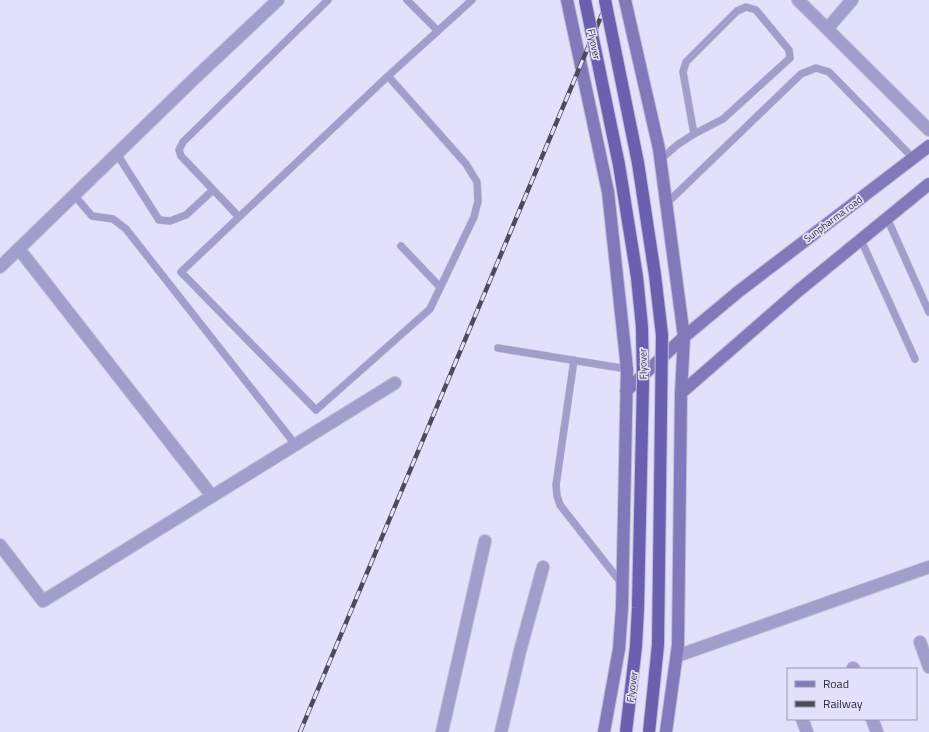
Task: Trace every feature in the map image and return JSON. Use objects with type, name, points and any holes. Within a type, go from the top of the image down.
[{"type":"main road","name":"Flyover","points":[[585,0],[619,165],[637,277],[642,327],[643,381],[638,608],[636,646],[626,732]]},
{"type":"main road","name":"Flyover","points":[[605,0],[638,163],[655,275],[662,335],[658,645],[649,732]]},
{"type":"street","points":[[0,267],[278,0]]},
{"type":"street","points":[[567,0],[608,192],[627,369],[619,649],[604,732]]},
{"type":"street","points":[[625,0],[660,160],[684,337],[681,393],[678,645],[666,732]]},
{"type":"street","points":[[798,0],[929,130]]},
{"type":"street","points":[[827,29],[852,0]]},
{"type":"street","name":"Sunpharma road","points":[[626,390],[684,337],[738,292],[929,146]]},
{"type":"street","points":[[681,393],[798,291],[929,184]]},
{"type":"street","points":[[19,249],[212,496]]},
{"type":"street","points":[[0,545],[43,601],[394,383]]},
{"type":"street","points":[[442,732],[486,541]]},
{"type":"street","points":[[677,656],[929,567]]},
{"type":"street","points":[[501,732],[520,651],[543,568]]},
{"type":"street","points":[[920,642],[929,667]]},
{"type":"street","points":[[802,720],[807,732]]},
{"type":"street","points":[[872,720],[877,732]]},
{"type":"lane","points":[[238,217],[181,156],[179,150],[183,142],[328,0]]},
{"type":"lane","points":[[407,0],[438,31]]},
{"type":"lane","points":[[388,76],[466,164],[477,182],[478,201],[474,217],[430,309],[316,410],[181,272],[388,76],[472,0]]},
{"type":"lane","points":[[660,160],[677,145],[694,134],[723,119],[790,58],[789,50],[756,10],[746,7],[737,11],[686,62],[683,72],[694,134]]},
{"type":"lane","points":[[666,204],[801,74],[816,68],[829,72],[913,158]]},
{"type":"lane","points":[[117,154],[159,220],[170,221],[186,215],[213,190]]},
{"type":"lane","points":[[74,195],[92,216],[113,219],[126,229],[295,444]]},
{"type":"lane","points":[[887,218],[929,312]]},
{"type":"lane","points":[[861,240],[915,359]]},
{"type":"lane","points":[[401,246],[440,287]]},
{"type":"lane","points":[[498,348],[627,369]]},
{"type":"lane","points":[[574,360],[556,485],[557,496],[560,505],[622,584]]},
{"type":"railway","points":[[300,732],[608,0]]}]
